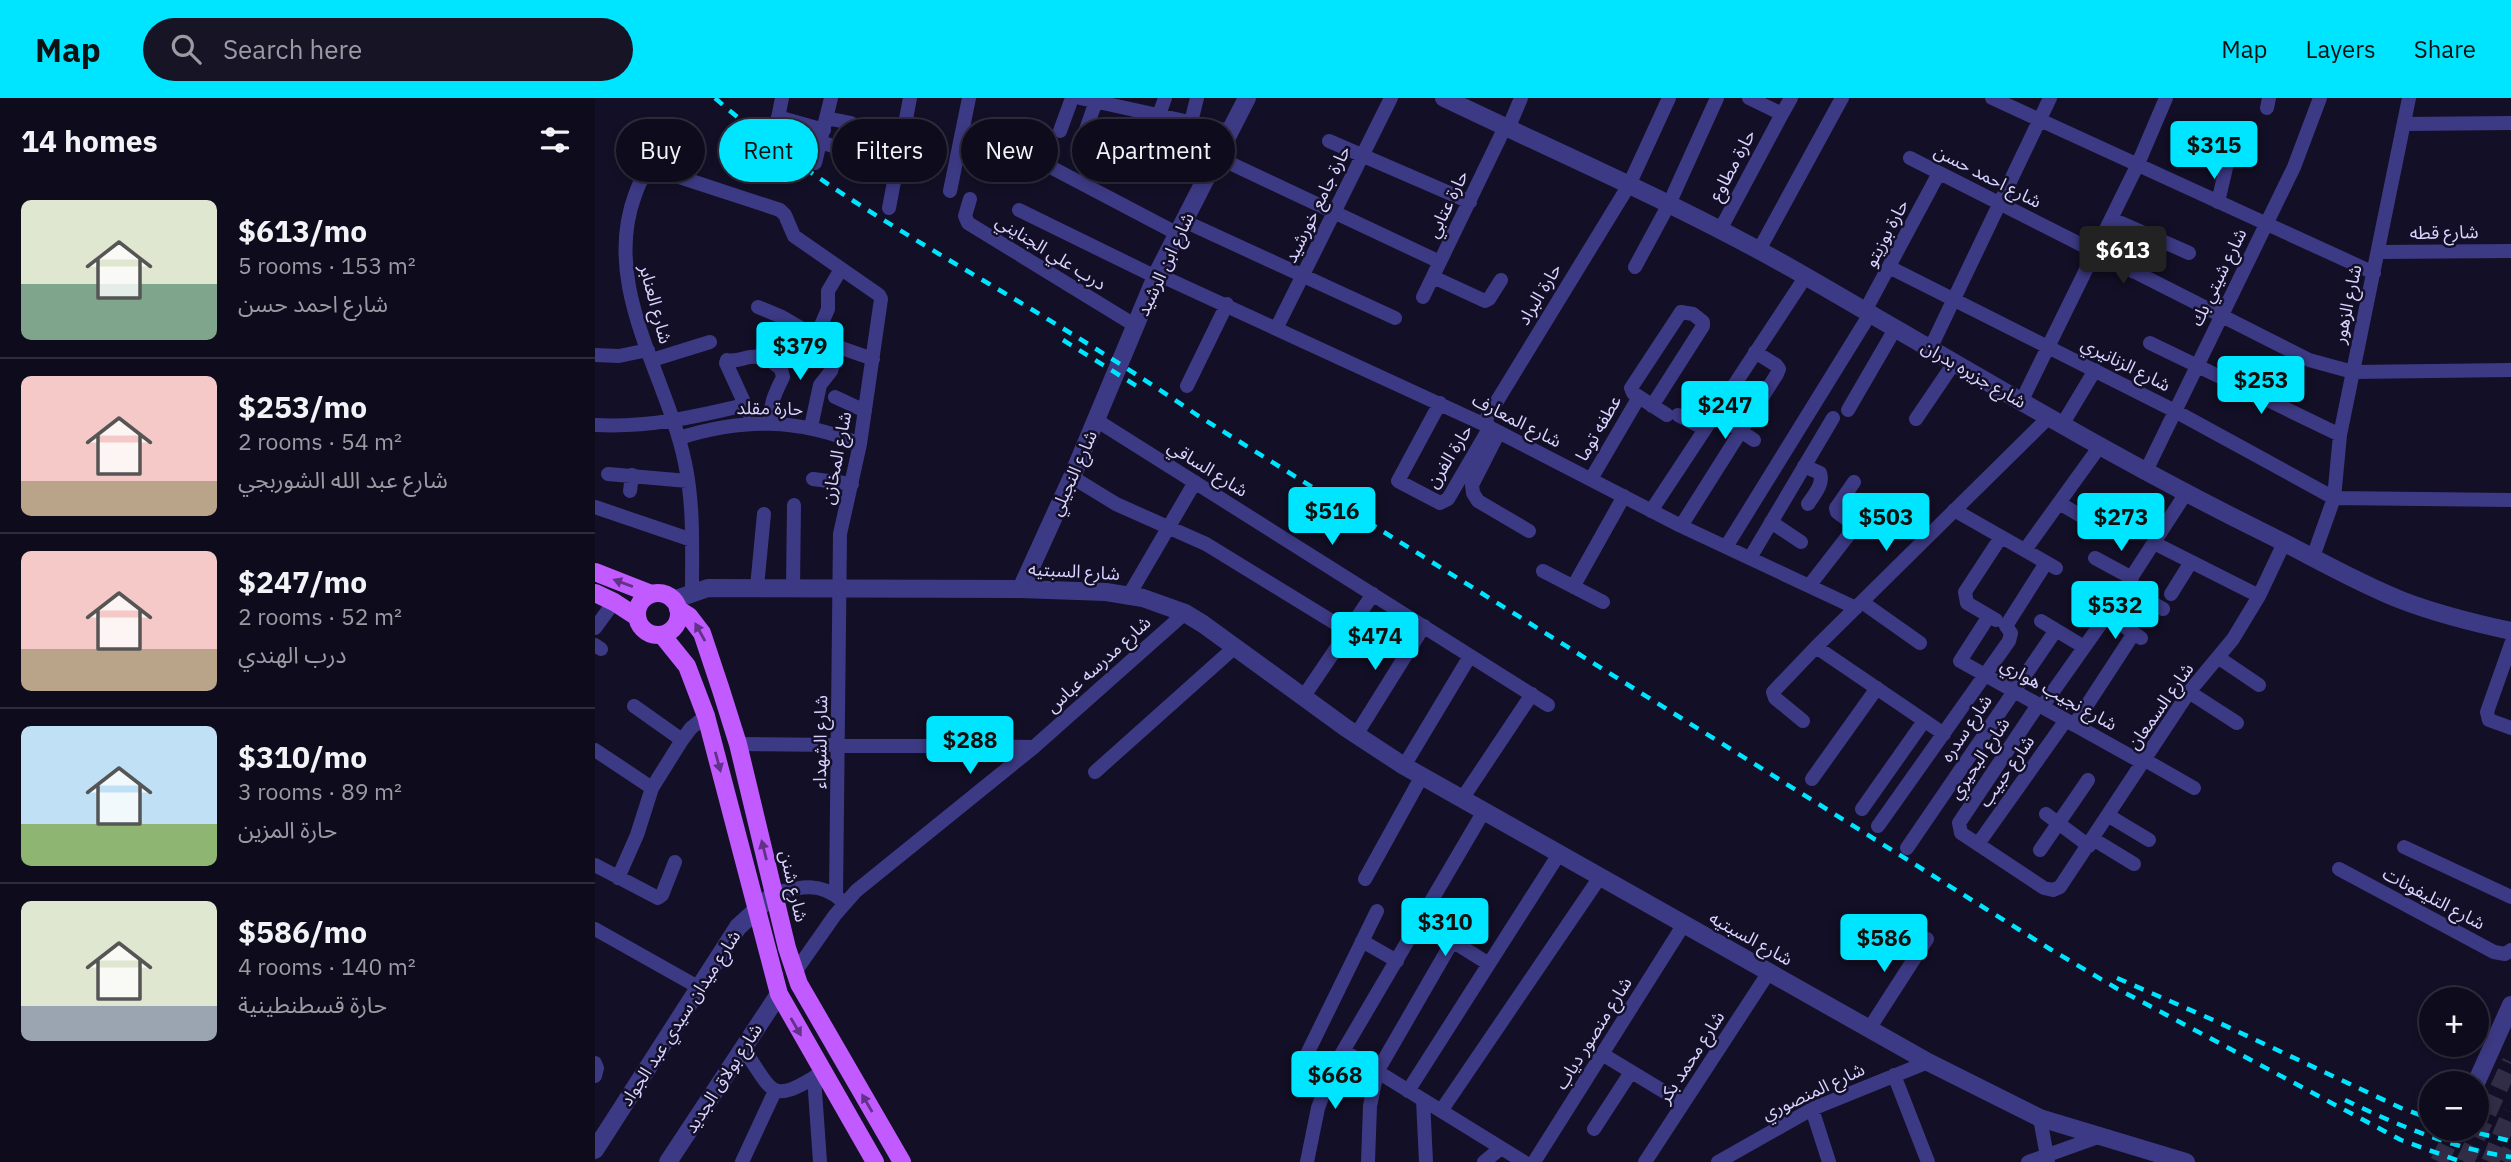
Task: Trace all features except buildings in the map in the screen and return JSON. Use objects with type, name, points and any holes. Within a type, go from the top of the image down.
[{"type":"main road","points":[[595,572],[652,594],[663,594],[676,604],[676,625],[663,635]]},
{"type":"main road","points":[[595,593],[637,617],[646,631],[663,635],[687,666],[706,716],[779,994],[819,1074],[873,1158],[890,1142]]},
{"type":"main road","points":[[637,617],[639,606],[652,594]]},
{"type":"main road","name":"شارع شنن","points":[[676,604],[702,632],[738,744],[795,972],[810,1006],[902,1162]]},
{"type":"street","points":[[782,98],[778,120],[823,130],[832,128]]},
{"type":"street","points":[[818,151],[831,98]]},
{"type":"street","points":[[906,119],[910,98]]},
{"type":"street","points":[[950,191],[969,98]]},
{"type":"street","points":[[1060,131],[1072,98]]},
{"type":"street","points":[[1080,98],[1178,119]]},
{"type":"street","points":[[1160,115],[1165,98]]},
{"type":"street","points":[[1192,119],[1197,98]]},
{"type":"street","name":"شارع ابن الرشيد","points":[[1235,121],[1247,98]]},
{"type":"street","name":"حارة جامع خورشيد","points":[[1277,327],[1391,98]]},
{"type":"street","name":"شارع جزيره بدران","points":[[1444,98],[1669,204],[1759,250],[2055,422],[2367,586],[2472,623],[2511,631]]},
{"type":"street","name":"حارة عتابي","points":[[1423,297],[1521,98]]},
{"type":"street","name":"حارة البراد","points":[[1491,428],[1629,185],[1668,98]]},
{"type":"street","points":[[1635,267],[1669,204],[1717,98]]},
{"type":"street","points":[[1749,98],[1782,114]]},
{"type":"street","name":"حارة مطاوع","points":[[1720,230],[1791,98]]},
{"type":"street","points":[[1759,250],[1842,98]]},
{"type":"street","points":[[1992,98],[2374,273]]},
{"type":"street","points":[[1930,349],[2050,98]]},
{"type":"street","points":[[2021,402],[2137,166],[2166,98]]},
{"type":"street","name":"شارع شيتي بك","points":[[2146,471],[2294,167],[2320,98]]},
{"type":"street","name":"شارع الزهور","points":[[2313,557],[2334,498],[2340,435],[2409,98]]},
{"type":"street","points":[[1091,119],[1098,100]]},
{"type":"street","points":[[2404,124],[2511,123]]},
{"type":"street","points":[[823,130],[832,138]]},
{"type":"street","points":[[2218,202],[2233,138]]},
{"type":"street","points":[[1329,141],[1470,202]]},
{"type":"street","name":"شارع احمد حسن","points":[[1910,158],[2309,360],[2353,372],[2511,370]]},
{"type":"street","points":[[1235,165],[1440,262]]},
{"type":"street","points":[[1058,168],[1181,227],[1303,275],[1395,318]]},
{"type":"street","name":"شارع العنابر","points":[[692,592],[688,481],[679,438],[626,275],[626,229],[631,206],[644,175],[653,170],[664,172],[780,210],[794,236],[879,295]]},
{"type":"street","name":"حارة بوزيتو","points":[[1726,547],[1868,312],[1939,173]]},
{"type":"street","points":[[889,208],[894,182]]},
{"type":"street","name":"شارع ابن الرشيد","points":[[1123,356],[1157,275],[1204,182]]},
{"type":"street","name":"درب علي الجنايني","points":[[970,199],[965,216],[968,223],[1136,326]]},
{"type":"street","name":"شارع المعارف","points":[[1019,210],[1440,403],[1681,526],[1809,586],[1859,605],[1920,643]]},
{"type":"street","points":[[2122,223],[2189,253]]},
{"type":"street","points":[[2134,272],[2151,236]]},
{"type":"street","name":"شارع قطه","points":[[2378,252],[2511,251]]},
{"type":"street","name":"شارع الزنانيري","points":[[1889,267],[2175,411],[2334,498],[2511,500]]},
{"type":"street","points":[[816,337],[828,309],[828,291],[841,269]]},
{"type":"street","points":[[1651,511],[1806,276]]},
{"type":"street","points":[[1433,277],[1485,301],[1501,280]]},
{"type":"street","name":"شارع المخازن","points":[[841,588],[840,534],[860,444],[882,305],[879,295]]},
{"type":"street","points":[[1187,386],[1227,304]]},
{"type":"street","points":[[758,307],[838,347],[873,359]]},
{"type":"street","points":[[1653,406],[1703,326],[1703,322],[1693,314],[1681,312],[1631,388],[1633,393],[1653,406],[1705,429]]},
{"type":"street","points":[[1848,410],[1895,328]]},
{"type":"street","points":[[595,355],[650,355],[710,342]]},
{"type":"street","points":[[2150,343],[2340,435]]},
{"type":"street","points":[[811,427],[820,385],[831,371],[838,347]]},
{"type":"street","points":[[754,424],[726,366],[727,360],[766,355],[781,361],[792,349]]},
{"type":"street","points":[[1681,526],[1779,369],[1755,352]]},
{"type":"street","points":[[766,355],[782,369],[783,377],[773,394],[771,424]]},
{"type":"street","name":"شارع النجيلي","points":[[1021,589],[1123,356]]},
{"type":"street","points":[[1916,419],[1954,363]]},
{"type":"street","points":[[1803,721],[1775,698],[1773,692],[1954,510],[2055,422],[2095,370]]},
{"type":"street","points":[[835,397],[865,411]]},
{"type":"street","name":"عطفه توما","points":[[1591,479],[1639,397]]},
{"type":"street","name":"حارة الفرن","points":[[1440,403],[1398,481],[1440,503],[1448,499],[1491,428]]},
{"type":"street","points":[[595,425],[625,426],[673,422],[745,405]]},
{"type":"street","points":[[1715,414],[1755,440]]},
{"type":"street","points":[[1750,558],[1833,418]]},
{"type":"street","name":"شارع الساقي","points":[[1096,420],[1548,705]]},
{"type":"street","name":"حارة مقلد","points":[[679,438],[716,428],[771,424],[811,427],[860,444]]},
{"type":"street","points":[[1491,428],[1472,485],[1472,493],[1478,501],[1529,531]]},
{"type":"street","points":[[2025,551],[2100,446]]},
{"type":"street","points":[[1804,466],[1820,473],[1822,478],[1808,504]]},
{"type":"street","points":[[608,474],[688,481]]},
{"type":"street","points":[[631,491],[632,475]]},
{"type":"street","points":[[1072,477],[1116,504],[1206,544],[1348,631]]},
{"type":"street","points":[[813,479],[852,484]]},
{"type":"street","points":[[1129,595],[1195,482]]},
{"type":"street","points":[[1854,482],[1836,508],[1837,512],[1856,526]]},
{"type":"street","name":"شارع البحيري","points":[[1978,844],[1961,833],[1959,823],[2107,615],[2186,493]]},
{"type":"street","points":[[1573,587],[1624,496]]},
{"type":"street","points":[[2059,503],[2100,527]]},
{"type":"street","points":[[793,587],[794,505]]},
{"type":"street","points":[[595,506],[692,540]]},
{"type":"street","points":[[1809,586],[1868,510]]},
{"type":"street","points":[[1954,510],[2051,566],[2006,626]]},
{"type":"street","points":[[757,587],[764,514]]},
{"type":"street","points":[[1771,522],[1801,542]]},
{"type":"street","points":[[1878,826],[2010,641],[2011,633],[2006,626],[1967,603],[1965,592],[2001,537]]},
{"type":"street","points":[[2154,543],[2259,596]]},
{"type":"street","name":"شارع السمعان","points":[[1978,844],[2044,888],[2053,890],[2060,887],[2189,692],[2219,658],[2259,596],[2284,543]]},
{"type":"street","points":[[2095,558],[2163,609]]},
{"type":"street","points":[[2171,594],[2190,562]]},
{"type":"street","points":[[1542,571],[1603,602]]},
{"type":"street","name":"شارع السبتيه","points":[[676,604],[692,592],[708,588],[757,587],[1021,589],[1129,595],[1161,603],[1185,613],[1404,766],[1929,1062],[2040,1118],[2186,1162]]},
{"type":"street","name":"شارع الشهداء","points":[[840,900],[841,588]]},
{"type":"street","points":[[1304,696],[1373,594]]},
{"type":"street","points":[[595,628],[614,602]]},
{"type":"street","name":"شارع مدرسه عباس","points":[[795,972],[840,900],[856,891],[1034,747],[1185,613]]},
{"type":"street","name":"شارع حبيب","points":[[1978,844],[2138,636],[2107,615]]},
{"type":"street","name":"شارع نجيب هواري","points":[[1989,616],[1961,661],[2070,723],[2194,788]]},
{"type":"street","points":[[2041,621],[2084,647]]},
{"type":"street","points":[[1356,735],[1424,626]]},
{"type":"street","name":"شارع سدره","points":[[1907,848],[2056,630]]},
{"type":"street","points":[[2511,644],[2487,712],[2489,720],[2511,727]]},
{"type":"street","points":[[1095,772],[1235,647]]},
{"type":"street","points":[[1816,647],[1944,734]]},
{"type":"street","points":[[1404,766],[1470,656]]},
{"type":"street","points":[[2219,658],[2259,685]]},
{"type":"street","points":[[1812,779],[1877,688]]},
{"type":"street","points":[[2189,692],[2237,723]]},
{"type":"street","points":[[1462,799],[1532,694]]},
{"type":"street","points":[[634,706],[682,740]]},
{"type":"street","points":[[618,877],[637,835],[652,788],[691,728],[706,716]]},
{"type":"street","points":[[1862,809],[1924,720]]},
{"type":"street","points":[[738,744],[1034,747]]},
{"type":"street","points":[[596,754],[652,788]]},
{"type":"street","points":[[1364,879],[1422,776]]},
{"type":"street","points":[[2040,850],[2088,780]]},
{"type":"street","points":[[1307,1162],[1318,1108],[1332,1070],[1485,811]]},
{"type":"street","points":[[2046,814],[2091,842],[2134,864]]},
{"type":"street","points":[[2109,816],[2149,840]]},
{"type":"street","points":[[2404,847],[2511,897]]},
{"type":"street","points":[[1408,1091],[1559,854]]},
{"type":"street","points":[[595,866],[658,898],[662,895],[675,862]]},
{"type":"street","name":"شارع التليفونات","points":[[2339,869],[2494,953],[2505,954],[2511,950]]},
{"type":"street","points":[[1441,1111],[1600,877]]},
{"type":"street","points":[[775,893],[799,886],[812,886],[840,900]]},
{"type":"street","name":"شارع ميدان سيدي عبد الجواد","points":[[595,1150],[739,926],[775,893]]},
{"type":"street","points":[[1332,1070],[1312,1061],[1307,1054],[1377,911]]},
{"type":"street","points":[[1420,921],[1489,964]]},
{"type":"street","name":"شارع منصور دياب","points":[[1534,1162],[1684,924]]},
{"type":"street","points":[[595,929],[698,987]]},
{"type":"street","points":[[1869,1029],[1927,939]]},
{"type":"street","points":[[1362,941],[1397,961]]},
{"type":"street","points":[[1368,1162],[1370,1106],[1377,1072],[1453,942]]},
{"type":"street","name":"شارع محمد بكر","points":[[1645,1162],[1769,972]]},
{"type":"street","name":"شارع بولاق الجديد","points":[[668,1162],[779,994]]},
{"type":"street","points":[[2481,1071],[2511,1005]]},
{"type":"street","points":[[743,1048],[775,1091],[793,1091],[819,1074]]},
{"type":"street","points":[[1344,1051],[1524,1162]]},
{"type":"street","points":[[1602,1054],[1683,1103]]},
{"type":"street","name":"شارع المنصوري","points":[[1717,1162],[1812,1109],[1929,1062]]},
{"type":"street","points":[[595,1063],[595,1076]]},
{"type":"street","points":[[1594,1129],[1631,1072]]},
{"type":"street","points":[[819,1074],[820,1162]]},
{"type":"street","points":[[1895,1075],[1928,1162]]},
{"type":"street","points":[[747,1161],[775,1091]]},
{"type":"street","points":[[1423,1100],[1426,1162]]},
{"type":"street","points":[[1812,1109],[1829,1162]]},
{"type":"street","points":[[2040,1118],[2047,1158]]},
{"type":"street","points":[[2028,1162],[2047,1158],[2101,1136]]},
{"type":"street","points":[[1484,1162],[1501,1148]]},
{"type":"tunnel","points":[[2465,1162],[2511,1062]]},
{"type":"tunnel","points":[[2490,1162],[2511,1112]]},
{"type":"tunnel","points":[[2439,1162],[2449,1141]]},
{"type":"tunnel","points":[[2505,1162],[2511,1150]]},
{"type":"railway","points":[[715,98],[773,145],[864,208],[1080,339],[2050,949],[2116,988],[2401,1140],[2462,1162]]},
{"type":"railway","points":[[1063,340],[1143,390]]},
{"type":"railway","points":[[2117,978],[2419,1115]]},
{"type":"railway","points":[[2345,1100],[2426,1135],[2511,1157]]},
{"type":"railway","points":[[2489,1136],[2511,1141]]}]
